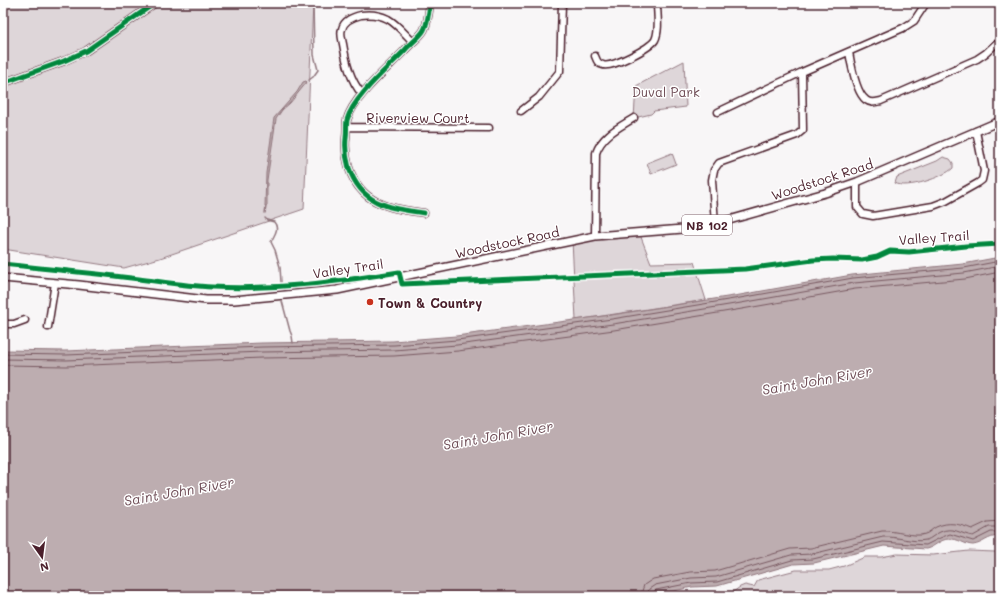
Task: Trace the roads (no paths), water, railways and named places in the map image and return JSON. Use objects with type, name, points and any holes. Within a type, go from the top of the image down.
[{"type":"main road","name":"Woodstock Road","points":[[3,278],[206,300],[234,300],[336,290],[595,236],[683,229],[715,224],[825,193],[857,182],[1000,121]]},
{"type":"street","points":[[3,83],[64,61],[86,51],[156,3]]},
{"type":"street","points":[[424,213],[393,208],[377,203],[365,194],[354,180],[348,164],[346,153],[347,120],[352,108],[362,94],[424,29],[429,14],[430,3]]},
{"type":"street","points":[[521,111],[539,97],[560,71],[562,3]]},
{"type":"street","points":[[595,56],[598,63],[602,65],[611,65],[653,43],[657,32],[657,3]]},
{"type":"street","points":[[718,112],[802,72],[903,28],[914,21],[926,3]]},
{"type":"street","points":[[362,94],[357,88],[349,71],[341,34],[344,24],[352,18],[366,14],[380,16],[392,22],[413,42]]},
{"type":"street","points":[[848,52],[860,94],[866,100],[873,103],[881,101],[978,59],[1000,40]]},
{"type":"street","points":[[715,224],[712,180],[714,170],[719,164],[797,135],[803,130],[802,72]]},
{"type":"street","points":[[595,236],[596,153],[601,141],[634,118]]},
{"type":"street","name":"Riverview Court","points":[[347,127],[488,128]]},
{"type":"street","points":[[857,182],[857,207],[867,216],[940,204],[982,180],[984,171],[976,131]]},
{"type":"street","points":[[48,327],[55,283]]},
{"type":"street","points":[[3,324],[14,324],[25,320]]},
{"type":"water","points":[[303,82],[307,82],[276,119],[267,180],[267,206],[265,206],[266,173],[274,118],[297,92]]},
{"type":"water","name":"Saint John River","points":[[1000,257],[1000,536],[992,537],[973,545],[946,539],[926,549],[884,546],[814,563],[793,564],[717,586],[692,587],[645,596],[3,596],[3,350],[65,351],[262,343],[393,341],[456,336],[611,315],[740,295],[852,275],[963,264]]},
{"type":"waterway","points":[[309,80],[318,70],[314,55],[313,3]]},
{"type":"waterway","points":[[265,213],[266,206]]},
{"type":"waterway","points":[[265,218],[274,222],[276,225],[276,232],[271,242],[280,267],[281,282]]},
{"type":"waterway","points":[[282,301],[293,343]]},
{"type":"place","name":"Town & Country","points":[[370,302]]},
{"type":"park label","name":"Duval Park","points":[[666,91]]}]
